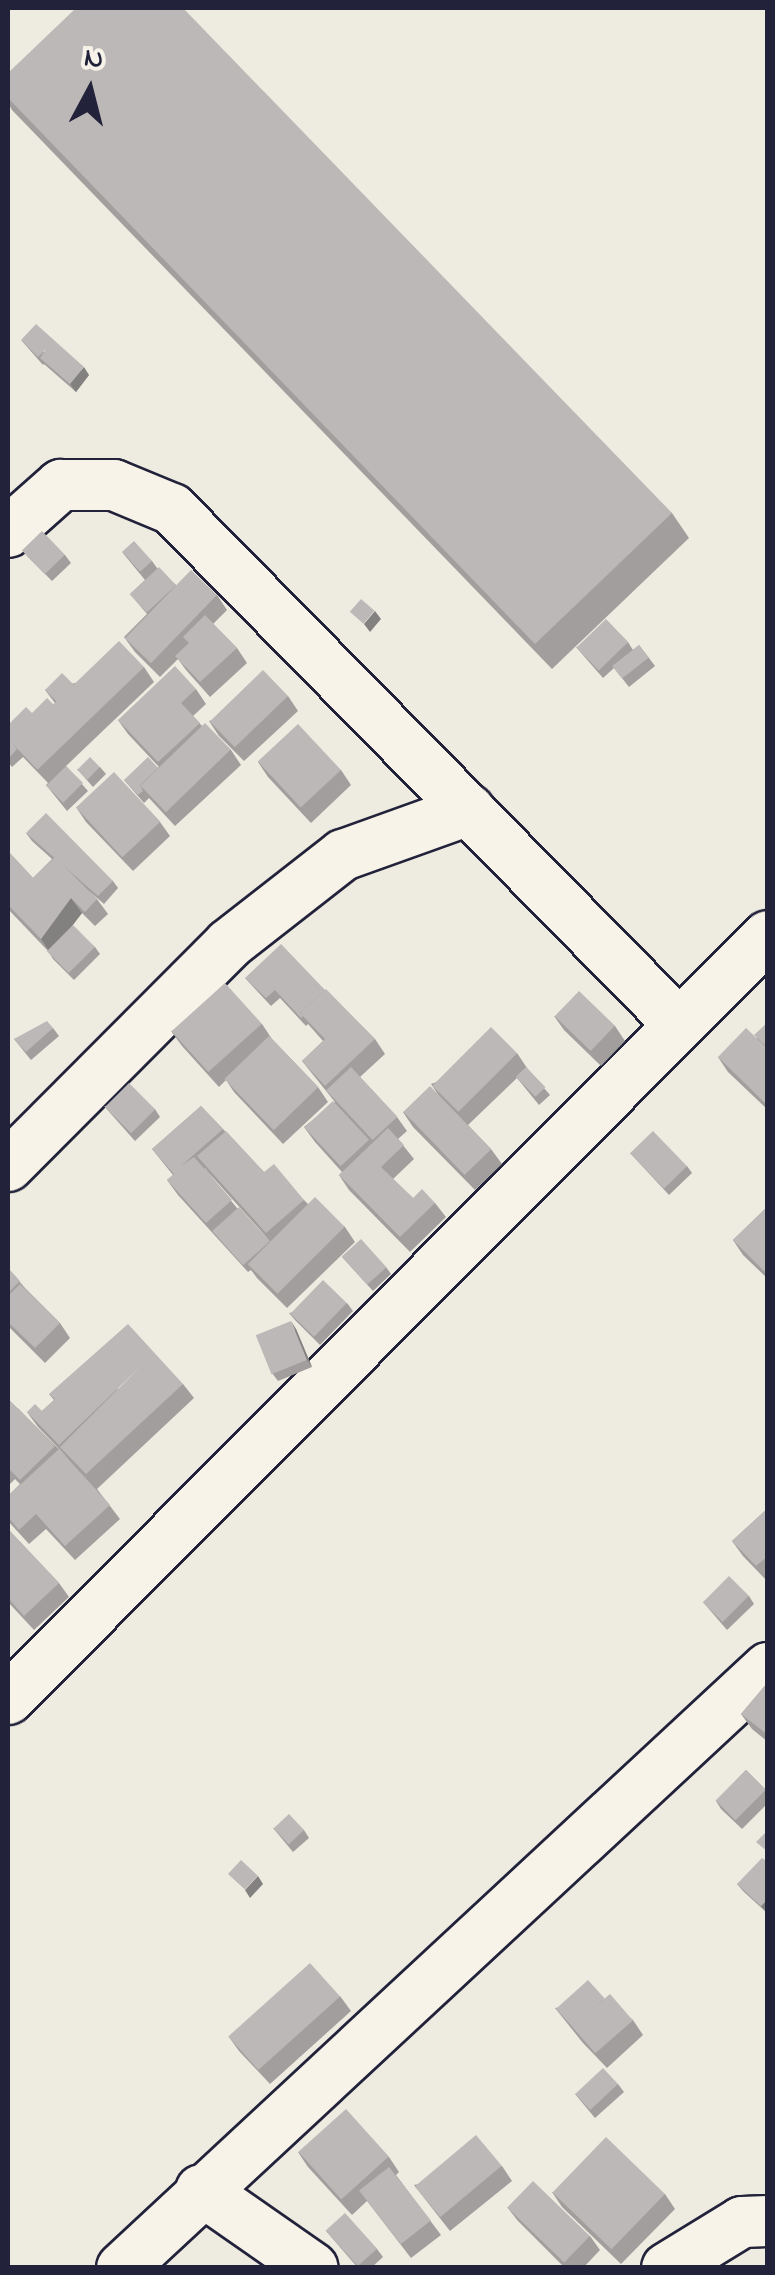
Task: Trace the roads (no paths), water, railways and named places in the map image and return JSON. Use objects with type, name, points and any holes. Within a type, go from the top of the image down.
[{"type":"street","points":[[8,532],[61,486],[114,485],[172,509],[679,1024]]},
{"type":"street","points":[[8,1166],[230,944],[344,855],[469,810]]},
{"type":"street","points":[[8,1699],[768,936]]},
{"type":"street","points":[[122,2268],[201,2190],[768,1668]]},
{"type":"street","points":[[201,2190],[313,2268]]},
{"type":"street","points":[[667,2268],[742,2222],[768,2221]]}]
